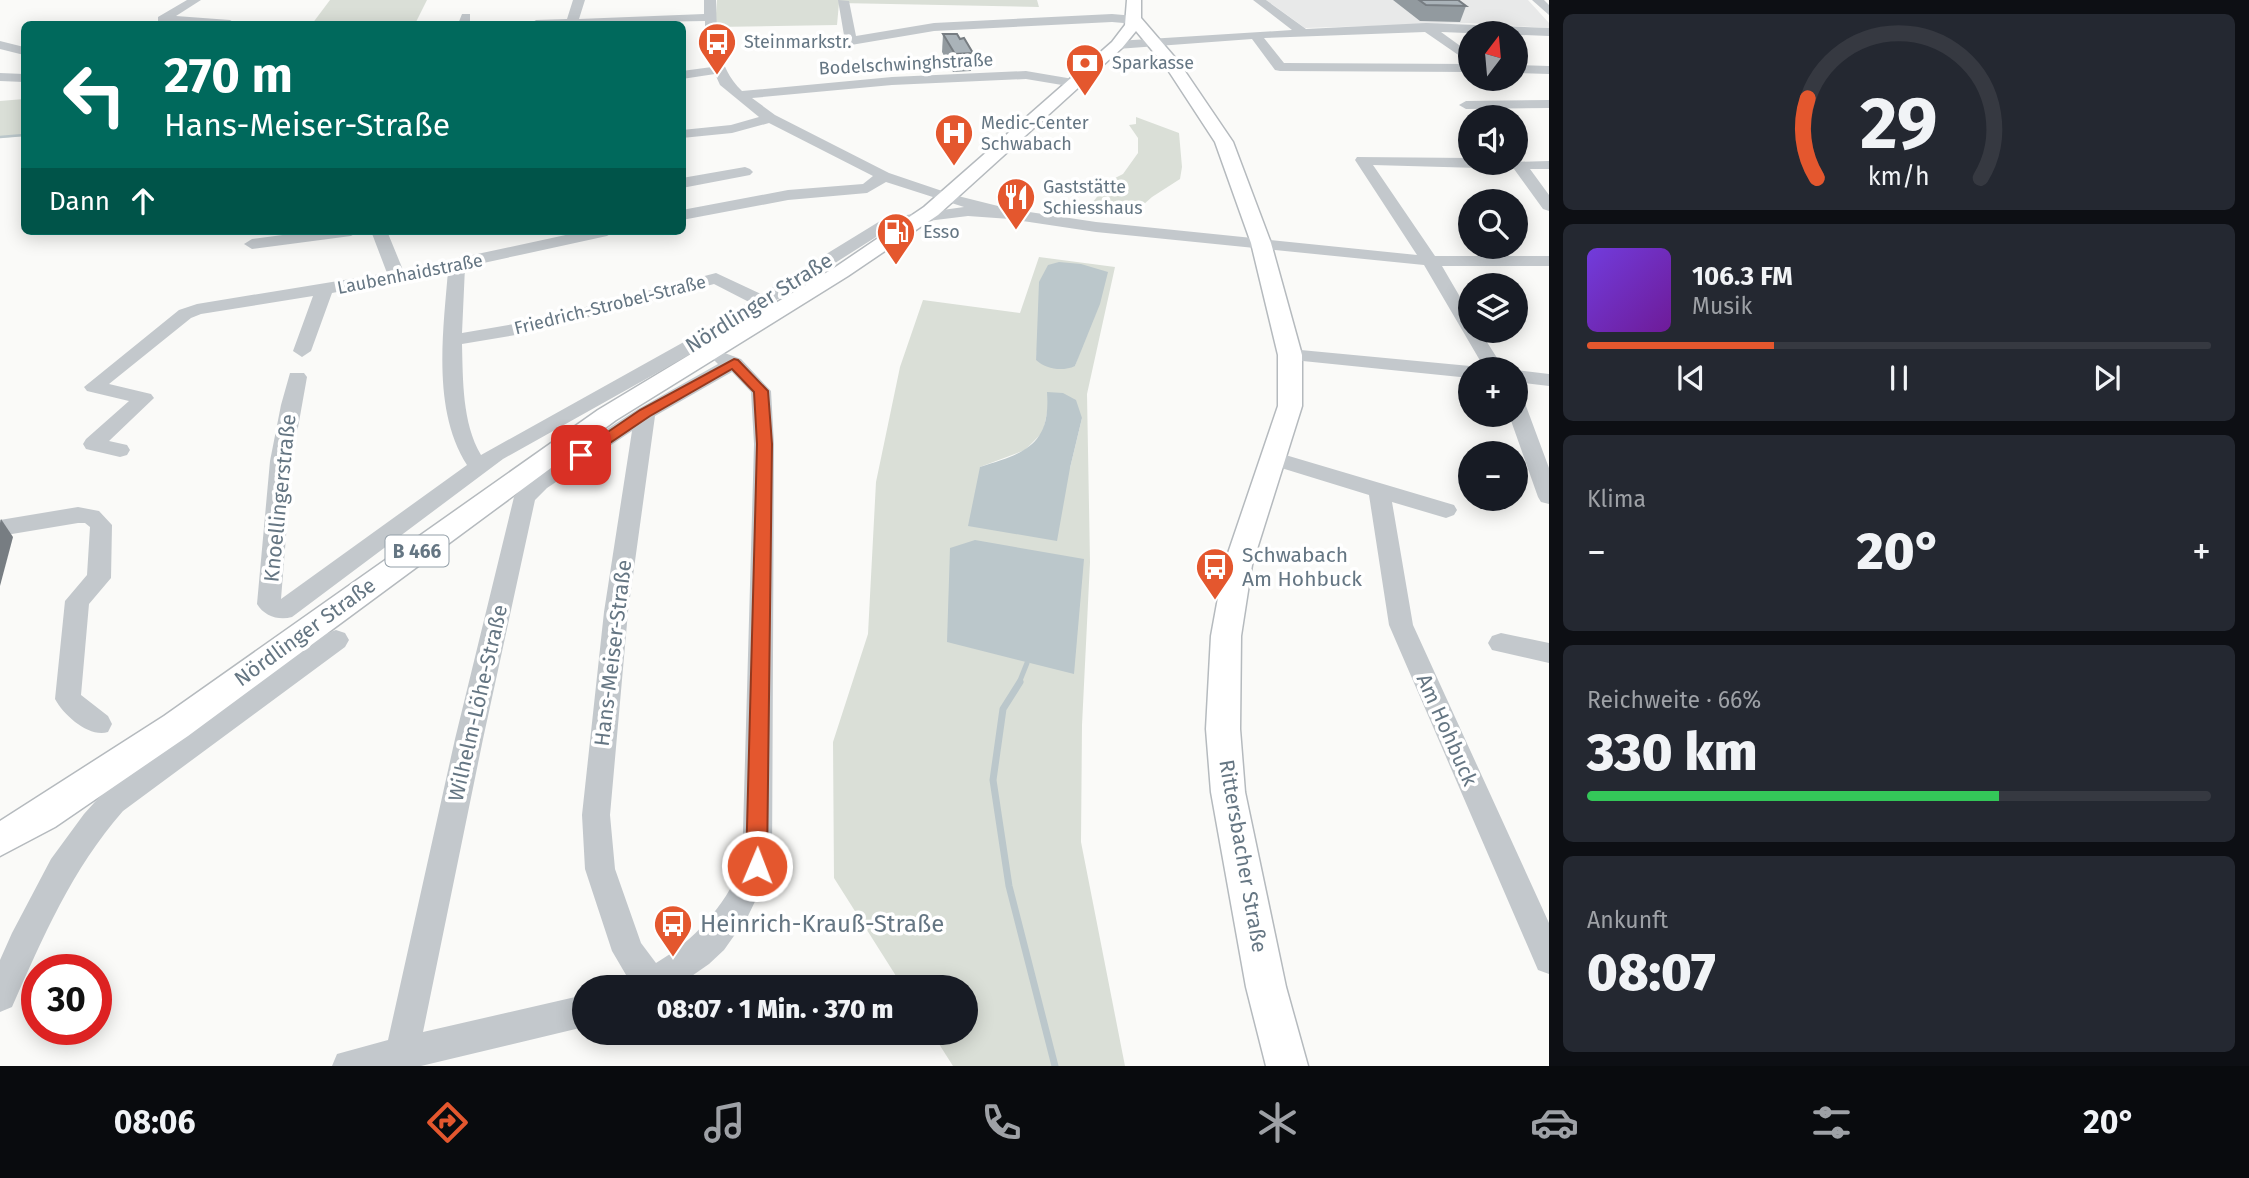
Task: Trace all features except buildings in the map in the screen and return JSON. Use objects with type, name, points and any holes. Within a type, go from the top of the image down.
[{"type":"main road","points":[[1134,0],[1135,20]]},
{"type":"main road","name":"Rittersbacher Straße","points":[[1135,20],[1172,64],[1224,142],[1261,243],[1290,355],[1290,407],[1238,565],[1226,636],[1223,729],[1228,792],[1266,987],[1287,1066]]},
{"type":"main road","name":"Nördlinger Straße","points":[[0,840],[42,816],[176,726],[506,485],[607,415],[722,358],[841,272],[926,215],[1117,45],[1132,28],[1135,20]]},
{"type":"street","points":[[159,21],[195,0]]},
{"type":"street","points":[[573,21],[579,0]]},
{"type":"street","points":[[710,0],[711,48],[718,70],[725,82],[739,95],[770,118],[884,176],[1045,219]]},
{"type":"street","points":[[1259,0],[1302,32]]},
{"type":"street","points":[[1538,0],[1549,12]]},
{"type":"street","points":[[843,1],[851,41],[934,27],[1098,19],[1135,20]]},
{"type":"street","points":[[618,21],[709,17]]},
{"type":"street","points":[[164,19],[190,21]]},
{"type":"street","points":[[1426,27],[1458,50]]},
{"type":"street","points":[[1117,45],[1302,32],[1426,27],[1549,32]]},
{"type":"street","points":[[1255,35],[1280,67],[1458,68]]},
{"type":"street","points":[[0,45],[21,50]]},
{"type":"street","points":[[1528,69],[1549,70]]},
{"type":"street","points":[[686,74],[718,70]]},
{"type":"street","points":[[3,78],[21,73]]},
{"type":"street","name":"Bodelschwinghstraße","points":[[739,95],[892,81],[1026,75],[1074,83]]},
{"type":"street","points":[[3,78],[21,78]]},
{"type":"street","points":[[1465,105],[1549,104]]},
{"type":"street","points":[[686,134],[732,129],[770,118]]},
{"type":"street","points":[[1362,160],[1458,163]]},
{"type":"street","points":[[1362,160],[1430,261],[1458,309]]},
{"type":"street","points":[[1528,165],[1549,165]]},
{"type":"street","points":[[863,166],[1010,214]]},
{"type":"street","points":[[686,182],[745,172]]},
{"type":"street","points":[[1526,175],[1549,205]]},
{"type":"street","points":[[686,214],[788,195],[867,188],[884,176]]},
{"type":"street","points":[[926,215],[968,211],[1010,214],[1096,227],[1430,261],[1549,261]]},
{"type":"street","name":"Nördlinger Straße","points":[[283,611],[496,454],[689,347],[891,221],[926,215]]},
{"type":"street","points":[[252,244],[321,235]]},
{"type":"street","points":[[381,235],[397,277]]},
{"type":"street","name":"Laubenhaidstraße","points":[[120,450],[93,444],[144,398],[94,387],[173,321],[197,309],[457,266],[588,235]]},
{"type":"street","points":[[457,266],[452,340],[458,411],[470,457],[479,468]]},
{"type":"street","name":"Friedrich-Strobel-Straße","points":[[452,340],[534,326],[716,278],[764,302]]},
{"type":"street","points":[[302,351],[324,290]]},
{"type":"street","points":[[1290,355],[1458,371]]},
{"type":"street","points":[[645,413],[722,358],[761,391],[764,444],[757,866],[745,897],[694,959],[664,975]]},
{"type":"street","name":"Knoellingerstraße","points":[[283,611],[270,604],[274,531],[287,415],[297,377]]},
{"type":"street","points":[[1528,377],[1549,380]]},
{"type":"street","name":"Hans-Meiser-Straße","points":[[641,975],[628,951],[600,869],[596,815],[616,612],[645,413]]},
{"type":"street","name":"Wilhelm-Löhe-Straße","points":[[402,1052],[469,739],[525,497],[539,483],[645,413]]},
{"type":"street","points":[[1524,427],[1549,497]]},
{"type":"street","points":[[1272,458],[1446,510]]},
{"type":"street","name":"Am Hohbuck","points":[[1379,491],[1401,625],[1549,959]]},
{"type":"street","points":[[0,528],[78,515],[91,516],[101,525],[99,578],[77,601],[68,699],[99,724]]},
{"type":"street","points":[[0,996],[52,887],[71,851],[88,828],[113,802],[336,640]]},
{"type":"street","points":[[1501,643],[1549,653]]},
{"type":"street","points":[[349,1066],[572,1015]]},
{"type":"shaded area","points":[[330,0],[427,0],[416,21],[314,21]]},
{"type":"shaded area","points":[[717,0],[1037,0],[1039,7],[839,3],[837,25],[715,27]]},
{"type":"shaded area","points":[[1266,0],[1528,0],[1549,23],[1549,28],[1528,27],[1528,21],[1458,21],[1458,23],[1305,28]]},
{"type":"shaded area","points":[[21,99],[21,136],[0,138],[0,101]]},
{"type":"shaded area","points":[[1136,117],[1179,133],[1182,167],[1180,179],[1135,212],[1121,214],[1087,210],[1109,181],[1123,174],[1138,153],[1138,138],[1129,125],[1136,124]]},
{"type":"shaded area","points":[[1039,257],[1115,267],[1087,394],[1090,562],[1082,725],[1081,842],[1125,1066],[953,1066],[940,1045],[978,1045],[978,975],[895,975],[834,878],[833,742],[868,634],[876,482],[900,367],[923,300],[1020,313]],"holes":[[[1086,334],[1075,366],[1036,360],[1038,339]],[[1048,408],[1082,418],[1070,468],[980,467],[1025,450],[1043,432]]]},
{"type":"shaded area","points":[[1059,262],[1081,264],[1108,272],[1100,304],[1075,366],[1054,369],[1036,360],[1039,282],[1048,265]]},
{"type":"shaded area","points":[[1047,392],[1063,393],[1076,400],[1082,418],[1057,541],[968,526],[980,467],[1010,457],[1032,444],[1044,425]]},
{"type":"shaded area","points":[[975,540],[1084,559],[1074,674],[947,642],[950,548]]},
{"type":"waterway","points":[[0,137],[21,135]]},
{"type":"waterway","points":[[1019,683],[1027,663]]},
{"type":"waterway","points":[[1020,682],[1003,709],[993,780],[1009,886],[1055,1066]]},
{"type":"place","name":"Steinmarkstr.","points":[[717,76]]},
{"type":"place","name":"Sparkasse","points":[[1085,97]]},
{"type":"place","name":"Medic-Center Schwabach","points":[[954,167]]},
{"type":"place","name":"Gaststätte Schiesshaus","points":[[1016,231]]},
{"type":"place","name":"Esso","points":[[896,266]]},
{"type":"place","name":"Schwabach Am Hohbuck","points":[[1215,601]]},
{"type":"place","name":"Heinrich-Krauß-Straße","points":[[673,958]]},
{"type":"route","points":[[581,455],[645,413],[734,363],[761,391],[764,444],[757,866]]}]
